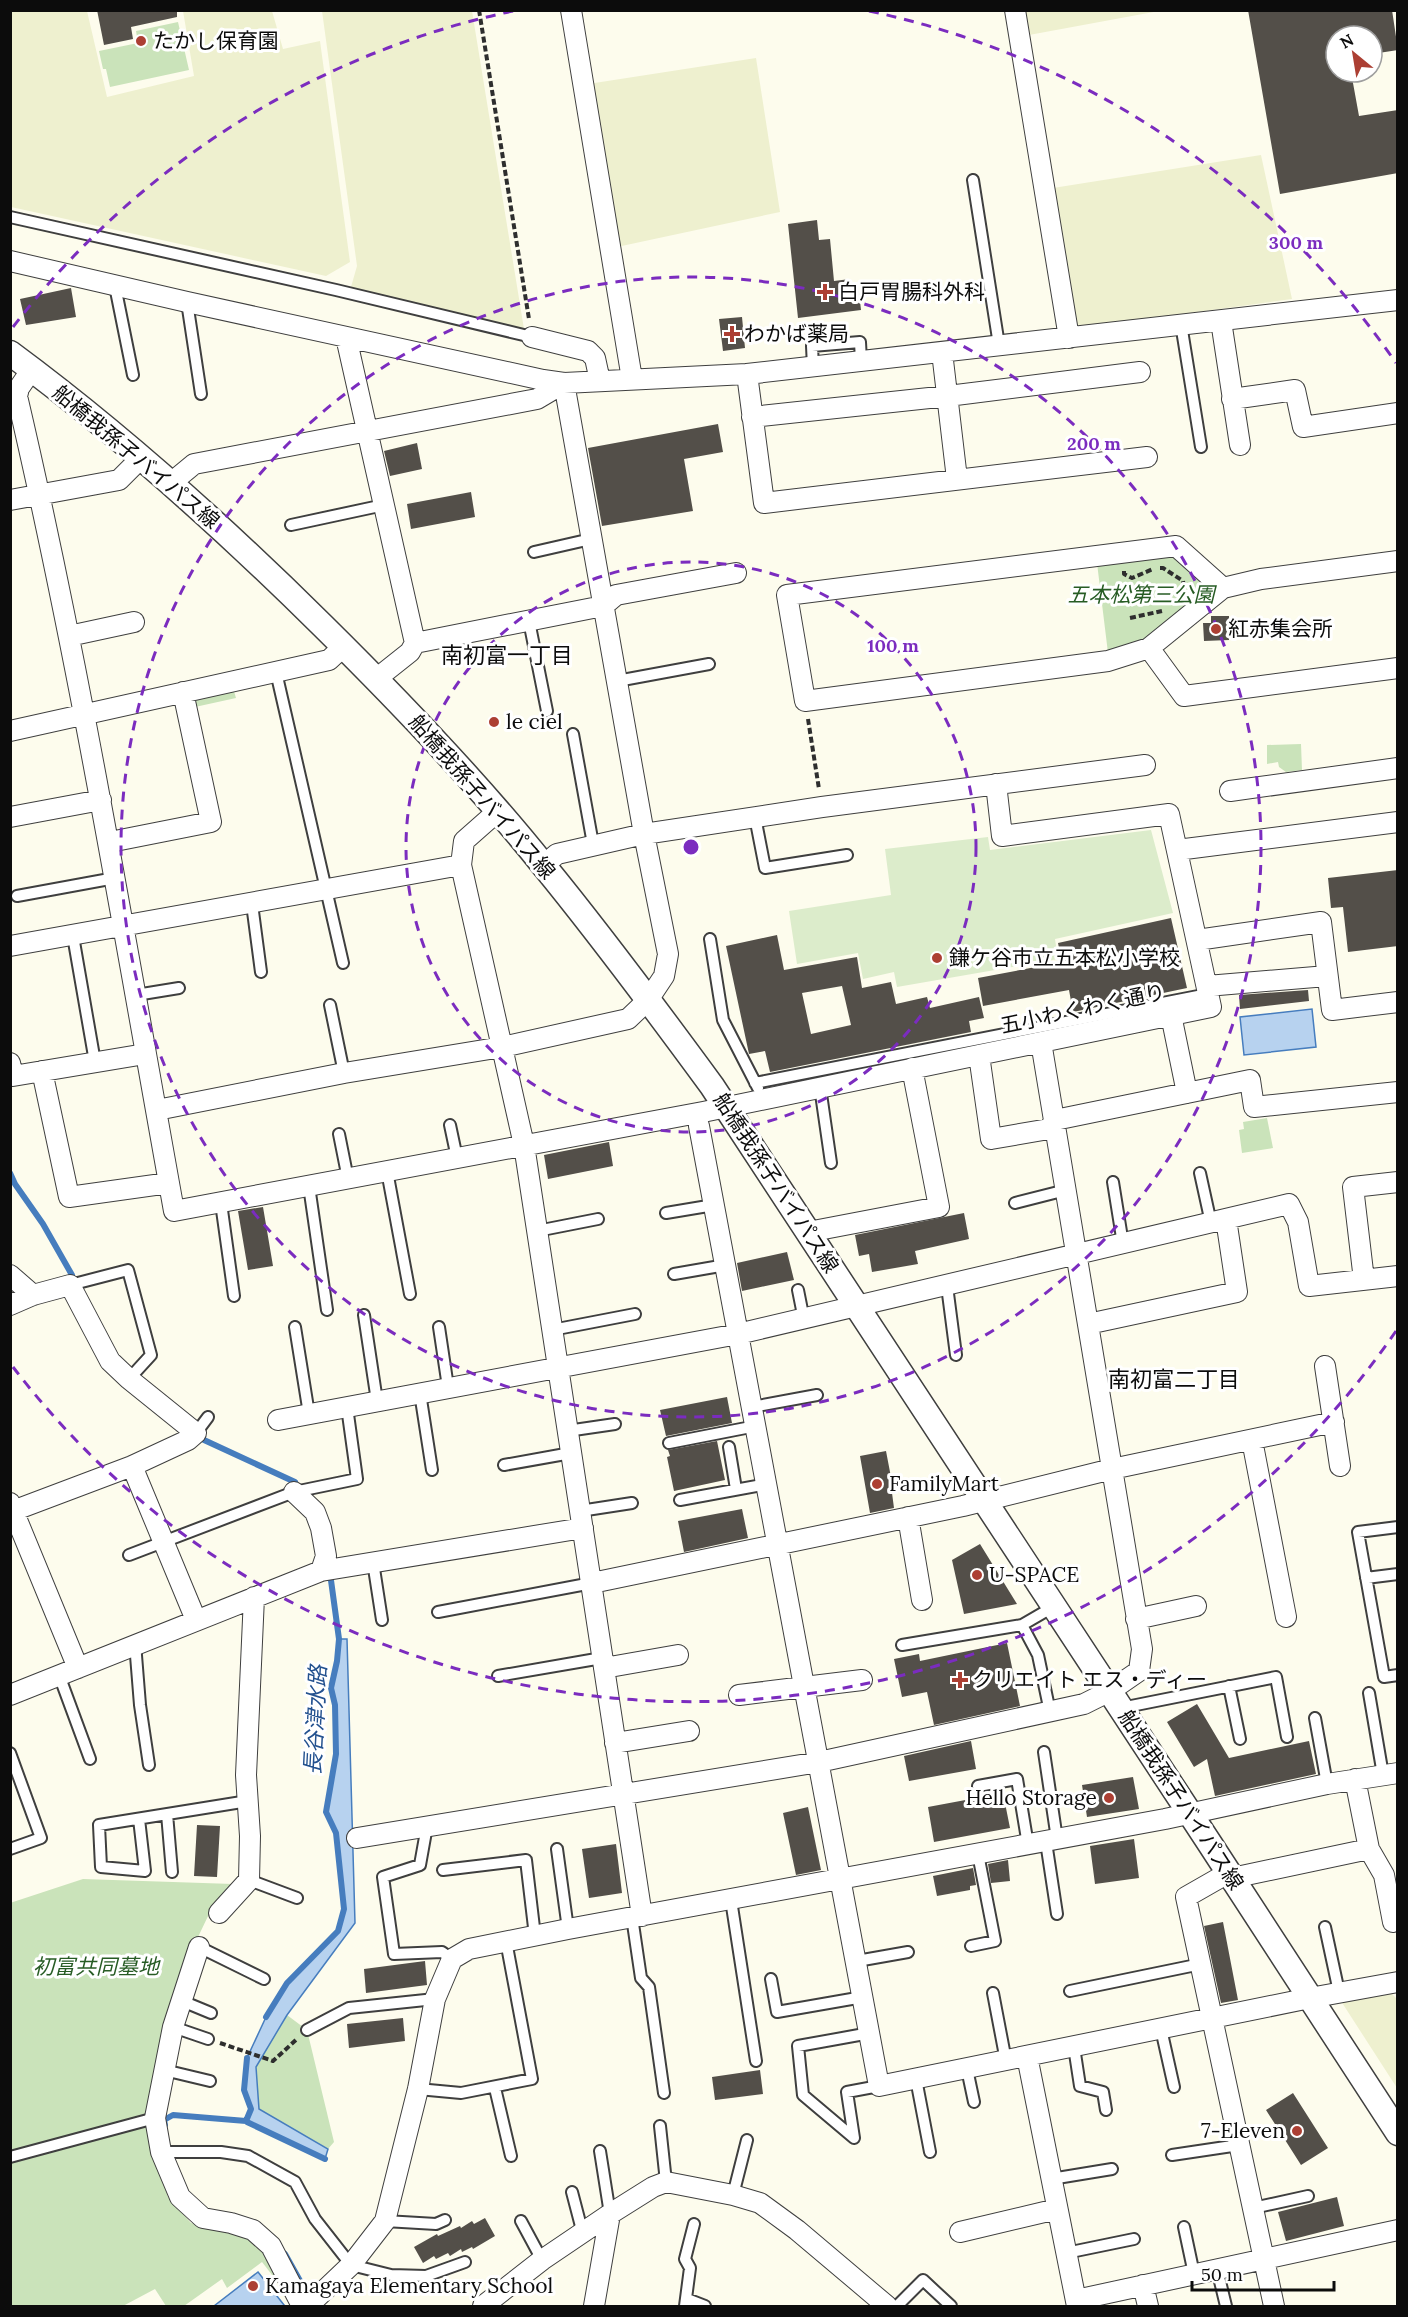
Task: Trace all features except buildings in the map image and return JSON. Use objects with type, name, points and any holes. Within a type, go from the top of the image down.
[{"type":"street","points":[[571,10],[632,379]]},
{"type":"street","points":[[1015,10],[1070,338]]},
{"type":"street","points":[[10,261],[187,302],[564,383],[747,375],[1181,324],[1397,305]]},
{"type":"street","points":[[1221,321],[1240,445]]},
{"type":"street","points":[[346,337],[415,643],[410,652],[376,679]]},
{"type":"street","points":[[532,337],[588,351],[595,358],[600,381]]},
{"type":"street","points":[[942,352],[957,480]]},
{"type":"street","name":"船橋我孫子バイパス線","points":[[10,353],[124,442],[260,564],[376,679],[498,811],[544,865],[648,1000],[725,1107],[1191,1814],[1398,2133]]},
{"type":"street","points":[[32,369],[19,388],[17,396],[40,495],[110,842],[169,1183],[69,1197],[42,1071]]},
{"type":"street","points":[[752,417],[1140,372]]},
{"type":"street","points":[[747,375],[764,503],[1147,457]]},
{"type":"street","points":[[171,483],[194,464],[537,399],[564,383]]},
{"type":"street","points":[[157,1110],[344,1073],[502,1047],[628,1019],[648,1000],[664,976],[668,954],[644,834],[564,383]]},
{"type":"street","points":[[1232,399],[1295,390],[1303,427],[1398,413]]},
{"type":"street","points":[[10,500],[119,480],[141,458]]},
{"type":"street","points":[[1223,588],[1176,546],[787,595],[805,701],[1108,661],[1149,648],[1223,588],[1261,579],[1398,561]]},
{"type":"street","points":[[415,643],[603,606],[616,595],[736,573]]},
{"type":"street","points":[[69,636],[134,622]]},
{"type":"street","points":[[10,731],[330,660],[344,646]]},
{"type":"street","points":[[1149,648],[1184,696],[1398,668]]},
{"type":"street","points":[[110,842],[211,822],[183,692]]},
{"type":"street","points":[[544,865],[557,854],[644,834],[822,807],[1145,765]]},
{"type":"street","points":[[1230,791],[1398,768]]},
{"type":"street","points":[[996,784],[1002,836],[1169,814],[1207,990],[1327,976]]},
{"type":"street","points":[[10,817],[101,800]]},
{"type":"street","points":[[498,811],[464,841],[461,865],[524,1145],[592,1583],[637,1917]]},
{"type":"street","points":[[1177,850],[1398,822]]},
{"type":"street","points":[[10,946],[461,865]]},
{"type":"street","points":[[1197,940],[1321,922],[1332,1010],[1398,1002]]},
{"type":"street","name":"五小わくわく通り","points":[[169,1183],[174,1211],[221,1203],[725,1107],[760,1091],[820,1088],[1171,1015],[1211,1006],[1207,990]]},
{"type":"street","points":[[1171,1015],[1187,1093]]},
{"type":"street","points":[[357,1838],[819,1762],[1115,1699],[1139,1671],[1142,1649],[1041,1042]]},
{"type":"street","points":[[10,1063],[13,1076],[145,1054]]},
{"type":"street","points":[[979,1055],[991,1139],[1049,1129],[1055,1120],[1250,1080],[1254,1107],[1398,1092]]},
{"type":"street","points":[[808,1232],[939,1207],[912,1068]]},
{"type":"street","points":[[699,1126],[879,2086],[1398,1982]]},
{"type":"street","points":[[1364,1280],[1353,1186],[1398,1182]]},
{"type":"street","points":[[278,1420],[804,1320],[1289,1204],[1298,1222],[1309,1286],[1398,1276]]},
{"type":"street","points":[[1088,1324],[1237,1292],[1218,1221]]},
{"type":"street","points":[[10,1275],[33,1295]]},
{"type":"street","points":[[10,1305],[33,1295],[70,1285],[110,1361],[196,1433],[188,1440],[132,1466],[12,1509],[78,1668]]},
{"type":"street","points":[[1326,1366],[1340,1466]]},
{"type":"street","points":[[592,1583],[908,1517],[1112,1469],[1334,1422]]},
{"type":"street","points":[[1252,1440],[1286,1617]]},
{"type":"street","points":[[132,1466],[196,1620]]},
{"type":"street","points":[[294,1492],[315,1512],[321,1528],[326,1556],[321,1570]]},
{"type":"street","points":[[908,1517],[922,1600]]},
{"type":"street","points":[[10,1695],[321,1570],[373,1562],[582,1520]]},
{"type":"street","points":[[219,1913],[249,1880],[246,1775],[254,1597]]},
{"type":"street","points":[[1137,1619],[1196,1606]]},
{"type":"street","points":[[603,1663],[678,1655]]},
{"type":"street","points":[[739,1695],[862,1680]]},
{"type":"street","points":[[615,1743],[689,1731]]},
{"type":"street","points":[[198,1947],[174,2027],[155,2118],[161,2152],[180,2197],[203,2218],[253,2230],[271,2246],[313,2305],[351,2265],[386,2221],[418,2089],[435,1999],[452,1959],[469,1949],[1044,1842],[1191,1814],[1327,1784],[1390,1774]]},
{"type":"street","points":[[1355,1779],[1370,1849],[1384,1875],[1393,1922]]},
{"type":"street","points":[[1274,2307],[1186,1897],[1230,1875],[1370,1849]]},
{"type":"street","points":[[1027,2056],[1076,2303],[1143,2285],[1398,2230]]},
{"type":"street","points":[[492,2303],[542,2260],[610,2214],[653,2187],[666,2182],[734,2195],[760,2203],[796,2230],[887,2307]]},
{"type":"street","points":[[960,2232],[1057,2209]]},
{"type":"street","points":[[594,2307],[610,2214]]},
{"type":"street","points":[[1143,2285],[1148,2307]]},
{"type":"lane","points":[[973,180],[999,345]]},
{"type":"lane","points":[[10,217],[336,290],[532,337]]},
{"type":"lane","points":[[116,286],[133,375]]},
{"type":"lane","points":[[187,302],[201,394]]},
{"type":"lane","points":[[1181,324],[1201,447]]},
{"type":"lane","points":[[291,525],[384,505]]},
{"type":"lane","points":[[534,552],[591,539]]},
{"type":"lane","points":[[529,621],[547,711]]},
{"type":"lane","points":[[617,681],[709,664]]},
{"type":"lane","points":[[276,672],[343,963]]},
{"type":"lane","points":[[573,734],[593,844]]},
{"type":"lane","points":[[755,817],[765,868],[847,855]]},
{"type":"lane","points":[[17,896],[115,878]]},
{"type":"lane","points":[[252,904],[261,972]]},
{"type":"lane","points":[[73,936],[95,1062]]},
{"type":"lane","points":[[710,939],[723,1020],[760,1091],[1207,990]]},
{"type":"lane","points":[[136,995],[179,988]]},
{"type":"lane","points":[[330,1005],[344,1073]]},
{"type":"lane","points":[[820,1088],[831,1163]]},
{"type":"lane","points":[[450,1125],[457,1158]]},
{"type":"lane","points":[[339,1134],[348,1179]]},
{"type":"lane","points":[[387,1171],[410,1294]]},
{"type":"lane","points":[[1200,1173],[1218,1221]]},
{"type":"lane","points":[[1113,1182],[1123,1244]]},
{"type":"lane","points":[[309,1186],[327,1310]]},
{"type":"lane","points":[[1015,1203],[1066,1190]]},
{"type":"lane","points":[[221,1203],[234,1296]]},
{"type":"lane","points":[[666,1212],[714,1205]]},
{"type":"lane","points":[[537,1231],[598,1218]]},
{"type":"lane","points":[[674,1274],[726,1265]]},
{"type":"lane","points":[[70,1285],[128,1270],[152,1355],[129,1379]]},
{"type":"lane","points":[[947,1286],[956,1355]]},
{"type":"lane","points":[[798,1290],[804,1320]]},
{"type":"lane","points":[[552,1330],[635,1314]]},
{"type":"lane","points":[[364,1315],[377,1401]]},
{"type":"lane","points":[[295,1327],[309,1414]]},
{"type":"lane","points":[[439,1327],[448,1388]]},
{"type":"lane","points":[[420,1393],[432,1470]]},
{"type":"lane","points":[[669,1443],[817,1395]]},
{"type":"lane","points":[[129,1556],[294,1492],[357,1479],[347,1407]]},
{"type":"lane","points":[[196,1433],[208,1417]]},
{"type":"lane","points":[[567,1431],[615,1424]]},
{"type":"lane","points":[[729,1447],[736,1490]]},
{"type":"lane","points":[[504,1465],[571,1453]]},
{"type":"lane","points":[[680,1500],[767,1484]]},
{"type":"lane","points":[[582,1520],[632,1503]]},
{"type":"lane","points":[[1398,1527],[1358,1532],[1384,1677],[1398,1675]]},
{"type":"lane","points":[[373,1562],[382,1620]]},
{"type":"lane","points":[[1366,1578],[1398,1574]]},
{"type":"lane","points":[[438,1612],[592,1583]]},
{"type":"lane","points":[[902,1645],[1022,1625],[1053,1607]]},
{"type":"lane","points":[[1022,1625],[1038,1655],[1050,1712]]},
{"type":"lane","points":[[135,1643],[140,1705],[149,1765]]},
{"type":"lane","points":[[498,1676],[603,1663]]},
{"type":"lane","points":[[59,1675],[90,1759]]},
{"type":"lane","points":[[1115,1699],[1229,1686],[1276,1677],[1287,1737]]},
{"type":"lane","points":[[1229,1686],[1240,1739]]},
{"type":"lane","points":[[1369,1693],[1390,1774]]},
{"type":"lane","points":[[1315,1718],[1327,1784]]},
{"type":"lane","points":[[1044,1752],[1044,1842],[1057,1914]]},
{"type":"lane","points":[[10,1754],[40,1838],[10,1849]]},
{"type":"lane","points":[[978,1786],[1017,1779],[1044,1842]]},
{"type":"lane","points":[[139,1819],[145,1871],[101,1868],[99,1826],[167,1814],[248,1801]]},
{"type":"lane","points":[[167,1814],[172,1872]]},
{"type":"lane","points":[[427,1826],[420,1865],[383,1877],[394,1954],[442,1952],[452,1959]]},
{"type":"lane","points":[[557,1850],[568,1929]]},
{"type":"lane","points":[[971,1946],[995,1941],[978,1854]]},
{"type":"lane","points":[[443,1870],[526,1860],[535,1936]]},
{"type":"lane","points":[[249,1880],[297,1898]]},
{"type":"lane","points":[[731,1900],[756,2061]]},
{"type":"lane","points":[[637,1917],[641,1978],[649,1987],[664,2093]]},
{"type":"lane","points":[[1325,1927],[1339,1992]]},
{"type":"lane","points":[[418,2089],[461,2093],[532,2079],[506,1941]]},
{"type":"lane","points":[[198,1947],[264,1979]]},
{"type":"lane","points":[[857,1961],[909,1952]]},
{"type":"lane","points":[[1070,1991],[1201,1964]]},
{"type":"lane","points":[[771,1978],[777,2012],[863,1997]]},
{"type":"lane","points":[[993,1993],[1006,2061]]},
{"type":"lane","points":[[308,2030],[349,2008],[435,1999]]},
{"type":"lane","points":[[182,2001],[211,2013]]},
{"type":"lane","points":[[174,2027],[208,2039]]},
{"type":"lane","points":[[1161,2029],[1174,2087]]},
{"type":"lane","points":[[870,2033],[798,2046],[803,2095],[854,2138],[847,2092],[879,2086]]},
{"type":"lane","points":[[1074,2047],[1080,2086],[1103,2092],[1106,2110]]},
{"type":"lane","points":[[967,2069],[974,2102]]},
{"type":"lane","points":[[164,2070],[210,2081]]},
{"type":"lane","points":[[916,2079],[930,2152]]},
{"type":"lane","points":[[495,2088],[511,2156]]},
{"type":"lane","points":[[10,2157],[155,2118]]},
{"type":"lane","points":[[660,2126],[666,2182]]},
{"type":"lane","points":[[734,2195],[747,2140]]},
{"type":"lane","points":[[1172,2155],[1239,2145]]},
{"type":"lane","points":[[600,2151],[610,2214]]},
{"type":"lane","points":[[161,2152],[221,2152],[248,2156],[295,2182],[315,2219],[351,2265],[391,2275],[426,2276],[465,2262]]},
{"type":"lane","points":[[1051,2179],[1112,2169]]},
{"type":"lane","points":[[572,2192],[583,2234]]},
{"type":"lane","points":[[1253,2208],[1308,2196]]},
{"type":"lane","points":[[386,2221],[436,2224],[445,2220]]},
{"type":"lane","points":[[521,2221],[542,2260]]},
{"type":"lane","points":[[694,2224],[685,2259],[690,2268],[686,2303],[705,2307]]},
{"type":"lane","points":[[1184,2227],[1194,2274]]},
{"type":"lane","points":[[1066,2253],[1134,2239]]},
{"type":"lane","points":[[1217,2269],[1226,2307]]},
{"type":"lane","points":[[897,2307],[923,2280],[951,2307]]},
{"type":"path","points":[[479,10],[532,337]]},
{"type":"path","points":[[1122,552],[1124,574],[1132,578],[1154,569],[1163,568],[1183,581],[1184,588],[1178,600],[1172,605]]},
{"type":"path","points":[[1130,618],[1166,609]]},
{"type":"path","points":[[805,701],[822,807]]},
{"type":"path","points":[[208,2039],[273,2061],[308,2030]]},
{"type":"green space","points":[[11,10],[87,11],[107,97],[194,76],[183,11],[272,11],[283,49],[320,41],[350,262],[326,276],[11,207]]},
{"type":"green space","points":[[1025,10],[1159,11],[1029,35]]},
{"type":"green space","points":[[322,11],[472,11],[524,329],[351,287],[357,266]]},
{"type":"green space","points":[[178,22],[189,70],[110,87],[99,51],[138,43],[136,31]]},
{"type":"green space","points":[[756,58],[780,212],[617,247],[588,84]]},
{"type":"green space","points":[[1261,155],[1292,299],[1075,329],[1053,188]]},
{"type":"green space","name":"五本松第三公園","points":[[1165,553],[1179,559],[1207,586],[1206,590],[1146,638],[1108,653],[1097,563]]},
{"type":"green space","points":[[233,688],[236,698],[195,707],[194,701],[198,695]]},
{"type":"green space","points":[[1301,744],[1302,770],[1286,772],[1279,767],[1278,762],[1267,764],[1267,745]]},
{"type":"green space","points":[[1151,830],[1173,913],[1055,939],[1058,959],[897,987],[894,972],[863,979],[858,953],[797,964],[789,911],[891,895],[885,849],[988,837],[990,850]]},
{"type":"green space","points":[[1267,1118],[1273,1148],[1242,1153],[1239,1130],[1244,1129],[1243,1122]]},
{"type":"green space","name":"初富共同墓地","points":[[83,1879],[233,1884],[210,1912],[198,1937],[168,2025],[146,2114],[168,2197],[191,2223],[250,2236],[266,2251],[293,2302],[262,2262],[227,2288],[222,2279],[184,2306],[166,2306],[155,2289],[123,2306],[11,2306],[10,1903]]},
{"type":"green space","points":[[1391,1993],[1397,1999],[1397,2088],[1339,1998]]},
{"type":"green space","points":[[287,2015],[307,2030],[334,2142],[328,2149],[259,2109],[256,2066]]},
{"type":"water","points":[[1312,1009],[1316,1047],[1244,1055],[1240,1017]]},
{"type":"water","points":[[339,1639],[347,1639],[355,1923],[287,2015],[256,2067],[259,2109],[328,2149],[325,2159],[246,2121],[251,2109],[244,2090],[247,2058],[266,2017],[287,1983],[338,1931],[344,1909],[336,1833],[326,1812],[336,1754],[335,1705],[331,1688]]},
{"type":"water","points":[[258,2272],[284,2305],[214,2306]]},
{"type":"waterway","name":"長谷津水路","points":[[10,1173],[72,1275]]},
{"type":"waterway","name":"長谷津水路","points":[[204,1440],[295,1482]]},
{"type":"waterway","name":"長谷津水路","points":[[266,2017],[287,1983],[338,1931],[344,1909],[336,1833],[326,1812],[336,1754],[335,1705],[331,1688],[339,1639],[330,1573]]},
{"type":"waterway","name":"長谷津水路","points":[[165,2125],[164,2120],[173,2115],[246,2121],[251,2109],[244,2090],[247,2058]]},
{"type":"waterway","points":[[247,2122],[325,2159]]},
{"type":"waterway","name":"長谷津水路","points":[[285,2254],[308,2295]]},
{"type":"place","name":"たかし保育園","points":[[141,41]]},
{"type":"place","name":"白戸胃腸科外科","points":[[825,292]]},
{"type":"place","name":"わかば薬局","points":[[732,334]]},
{"type":"place","name":"紅赤集会所","points":[[1216,629]]},
{"type":"place","name":"le ciel","points":[[494,722]]},
{"type":"place","name":"鎌ケ谷市立五本松小学校","points":[[937,958]]},
{"type":"place","name":"FamilyMart","points":[[877,1484]]},
{"type":"place","name":"U-SPACE","points":[[977,1575]]},
{"type":"place","name":"クリエイト エス・ディー","points":[[960,1680]]},
{"type":"place","name":"Hello Storage","points":[[1109,1798]]},
{"type":"place","name":"7-Eleven","points":[[1297,2131]]},
{"type":"place","name":"Kamagaya Elementary School","points":[[253,2286]]},
{"type":"district","name":"南初富一丁目","points":[[507,655]]},
{"type":"district","name":"南初富二丁目","points":[[1174,1379]]}]
